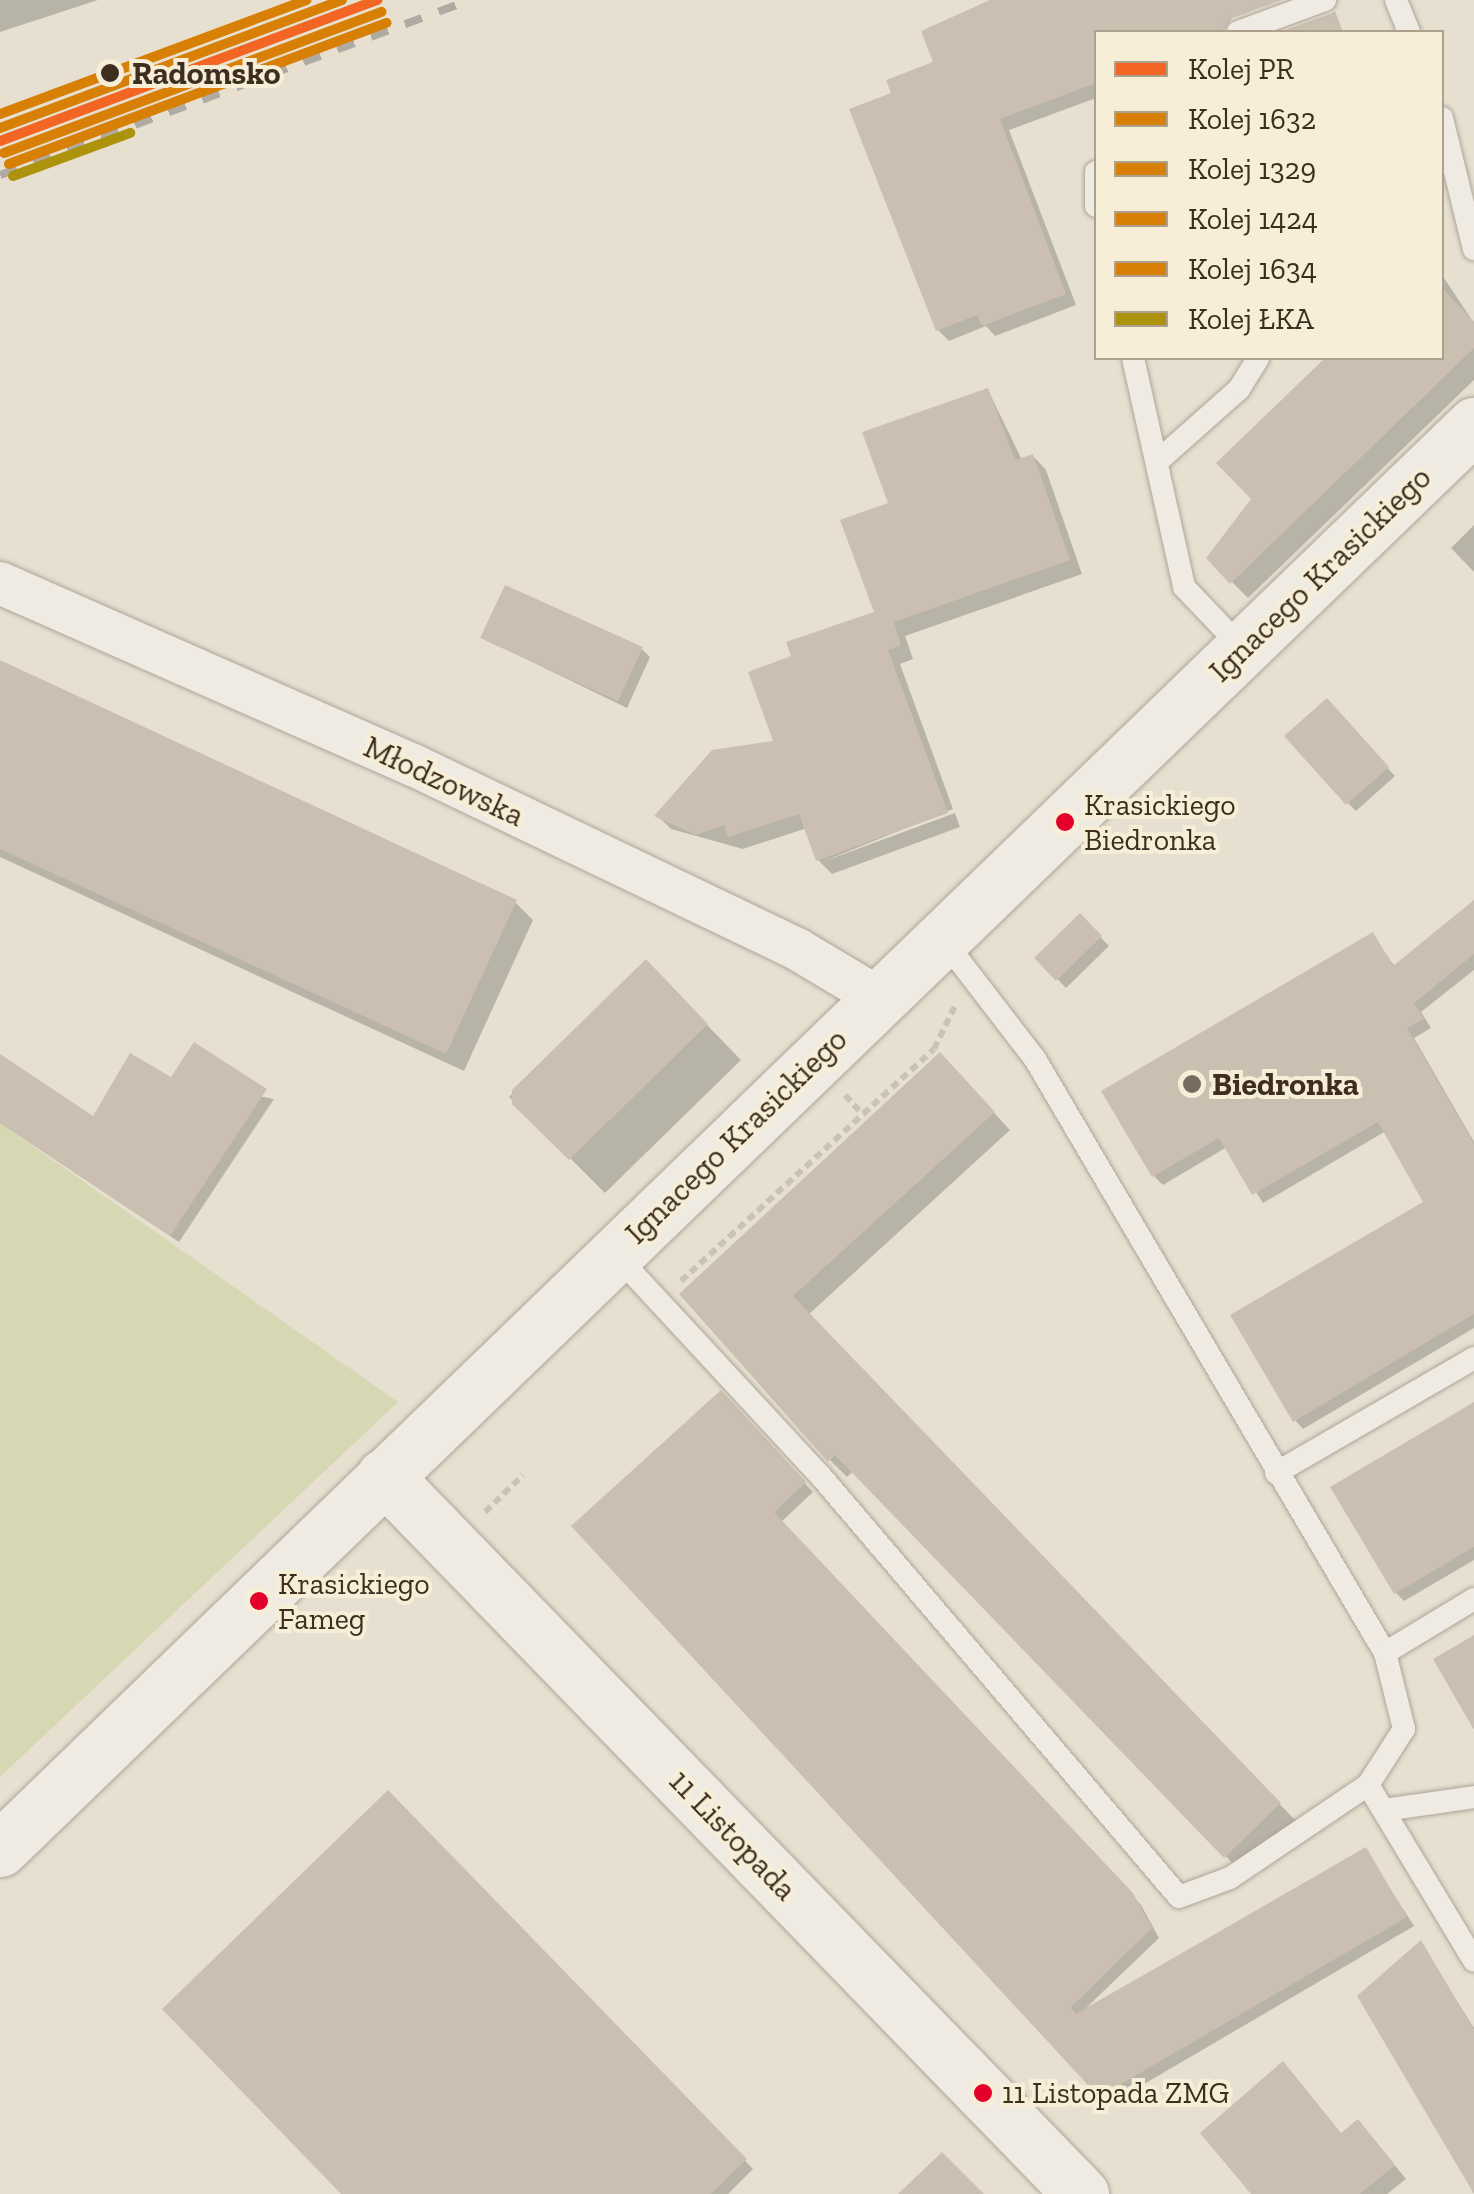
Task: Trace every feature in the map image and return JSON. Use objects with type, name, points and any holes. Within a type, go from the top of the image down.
[{"type":"street","name":"Ignacego Krasickiego","points":[[0,1848],[1474,425]]},
{"type":"street","name":"Młodzowska","points":[[0,582],[430,774],[797,949],[878,998]]},
{"type":"street","name":"11 Listopada","points":[[384,1476],[1081,2194]]},
{"type":"lane","points":[[1243,30],[1325,0]]},
{"type":"lane","points":[[1396,0],[1407,30]]},
{"type":"lane","points":[[1444,126],[1474,249]]},
{"type":"lane","points":[[1133,360],[1184,587],[1243,649]]},
{"type":"lane","points":[[1158,461],[1239,389],[1257,360]]},
{"type":"lane","points":[[615,1254],[819,1474],[1179,1897],[1230,1878],[1368,1785],[1404,1729],[1385,1653],[1035,1059],[941,937]]},
{"type":"lane","points":[[1276,1473],[1474,1358]]},
{"type":"lane","points":[[1385,1653],[1474,1599]]},
{"type":"lane","points":[[1368,1785],[1474,1961]]},
{"type":"lane","points":[[1384,1810],[1474,1798]]},
{"type":"path","points":[[668,1274],[678,1284],[795,1172],[944,1039],[954,996]]},
{"type":"path","points":[[786,1164],[795,1172]]},
{"type":"path","points":[[754,1196],[761,1205]]},
{"type":"path","points":[[720,1228],[728,1236]]},
{"type":"path","points":[[477,1520],[522,1474]]},
{"type":"green space","points":[[0,1123],[398,1402],[0,1777]]},
{"type":"building","points":[[990,0],[1282,0],[1232,18],[1224,30],[1094,30],[1094,84],[1000,119],[1066,294],[982,326],[977,315],[936,331],[849,109],[891,93],[886,80],[933,62],[921,31]]},
{"type":"building","points":[[1335,11],[1342,30],[1286,30]]},
{"type":"building","points":[[1444,290],[1474,322],[1474,348],[1230,584],[1206,558],[1251,499],[1216,463],[1323,360],[1444,360]]},
{"type":"building","points":[[988,388],[1015,460],[1033,454],[1070,560],[894,622],[901,645],[888,650],[948,813],[816,861],[799,814],[728,837],[724,825],[696,835],[654,816],[712,750],[773,741],[748,672],[791,656],[786,642],[874,612],[840,520],[888,503],[862,432]]},
{"type":"building","points":[[505,585],[643,647],[618,701],[480,638]]},
{"type":"building","points":[[0,660],[517,900],[446,1054],[0,849]]},
{"type":"building","points":[[1327,698],[1389,767],[1346,805],[1284,736]]},
{"type":"building","points":[[1474,900],[1474,954],[1414,1003],[1424,1019],[1407,1028],[1474,1144],[1474,1314],[1293,1422],[1230,1315],[1423,1202],[1378,1122],[1252,1195],[1219,1138],[1152,1177],[1101,1091],[1373,932],[1393,966]]},
{"type":"building","points":[[1080,913],[1102,936],[1056,981],[1034,958]]},
{"type":"building","points":[[646,959],[708,1024],[569,1160],[512,1104],[512,1090]]},
{"type":"building","points":[[194,1042],[267,1089],[170,1236],[0,1123],[0,1054],[93,1116],[130,1053],[171,1077]]},
{"type":"building","points":[[940,1052],[995,1112],[793,1296],[1281,1803],[1224,1858],[835,1455],[828,1462],[679,1294]]},
{"type":"building","points":[[721,1390],[806,1482],[774,1512],[1133,1893],[1152,1928],[1071,2007],[1076,2014],[1366,1847],[1407,1917],[1099,2097],[571,1526]]},
{"type":"building","points":[[1474,1402],[1474,1547],[1394,1594],[1330,1487]]},
{"type":"building","points":[[1474,1635],[1474,1730],[1433,1659]]},
{"type":"building","points":[[388,1790],[747,2159],[711,2194],[341,2194],[162,2009]]},
{"type":"building","points":[[1421,1940],[1474,2030],[1474,2194],[1357,1996]]},
{"type":"building","points":[[1283,2061],[1341,2133],[1358,2119],[1395,2165],[1360,2194],[1251,2194],[1200,2133]]},
{"type":"building","points":[[942,2152],[984,2194],[898,2194]]},
{"type":"railway","points":[[0,175],[470,0]]},
{"type":"rail line","name":"1634","points":[[0,114],[306,0]]},
{"type":"rail line","name":"1329","points":[[0,128],[342,0]]},
{"type":"rail line","name":"PR","points":[[0,141],[378,0]]},
{"type":"rail line","name":"1632","points":[[4,153],[382,12]]},
{"type":"rail line","name":"1424","points":[[9,164],[387,23]]},
{"type":"rail line","name":"ŁKA","points":[[13,176],[130,133]]},
{"type":"place","name":"Radomsko","points":[[110,73]]},
{"type":"place","name":"Krasickiego Biedronka","points":[[1065,822]]},
{"type":"place","name":"Biedronka","points":[[1192,1084]]},
{"type":"place","name":"Krasickiego Fameg","points":[[259,1601]]},
{"type":"place","name":"11 Listopada ZMG","points":[[983,2093]]}]
